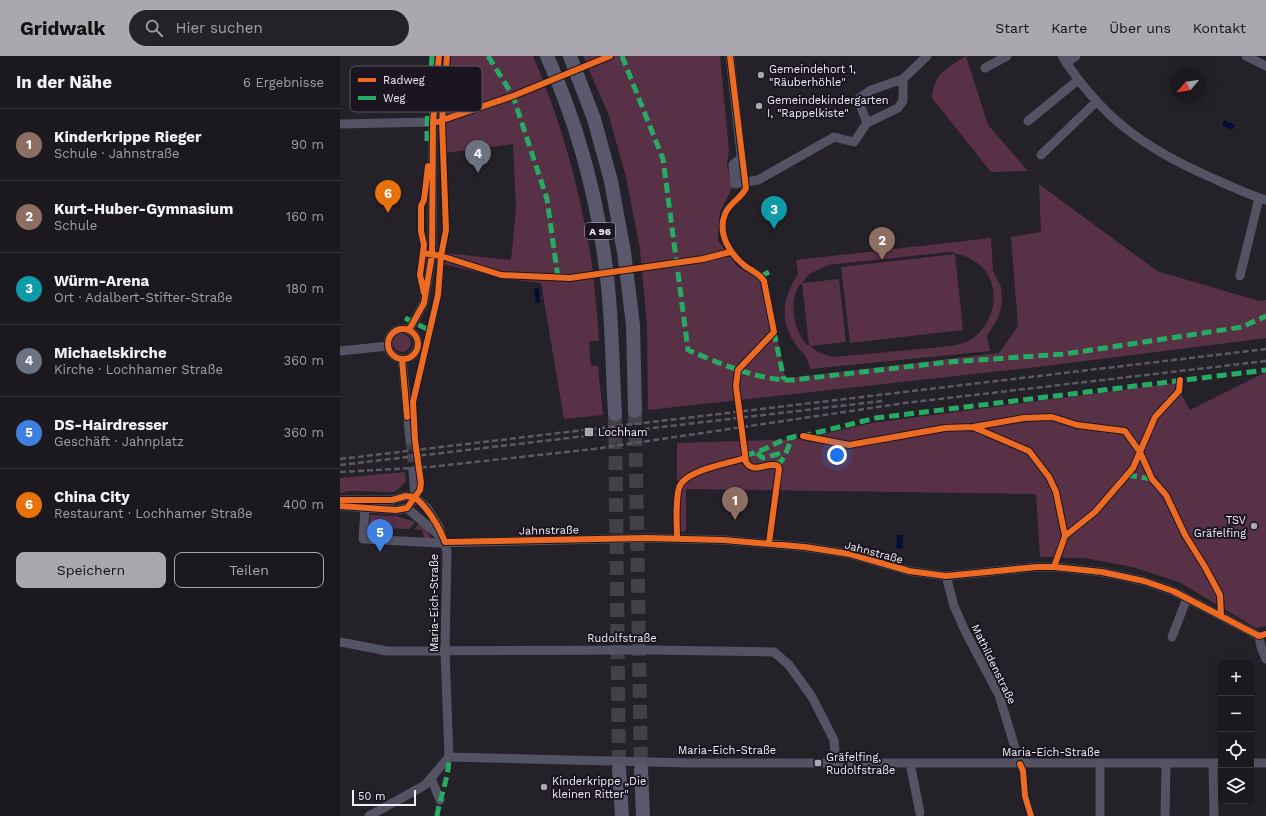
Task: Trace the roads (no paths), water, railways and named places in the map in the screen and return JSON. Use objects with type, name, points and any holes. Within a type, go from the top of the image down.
[{"type":"highway","name":"A 96","points":[[547,56],[574,126],[592,189],[604,254],[615,414]]},
{"type":"highway","name":"A 96","points":[[570,56],[594,119],[611,181],[624,252],[633,325],[636,412]]},
{"type":"highway","points":[[620,769],[622,816]]},
{"type":"highway","points":[[641,769],[643,816]]},
{"type":"street","points":[[438,66],[439,56]]},
{"type":"street","points":[[730,56],[741,158],[732,165],[734,184],[744,181],[758,180],[834,137],[854,142],[866,124],[898,108],[903,101],[903,79]]},
{"type":"street","points":[[866,124],[858,99],[871,90],[903,79],[926,56]]},
{"type":"street","points":[[994,56],[984,65],[1007,56]]},
{"type":"street","points":[[1076,56],[1064,59],[1078,80],[1096,102],[1141,141],[1178,163],[1262,199],[1240,276]]},
{"type":"street","points":[[1246,56],[1258,59],[1266,66]]},
{"type":"street","points":[[1028,121],[1078,80]]},
{"type":"street","points":[[1041,155],[1096,102]]},
{"type":"street","points":[[409,330],[424,303],[432,255],[434,112]]},
{"type":"street","points":[[340,124],[433,122]]},
{"type":"street","points":[[397,330],[409,330],[415,335],[418,342],[417,349],[412,356],[402,359],[396,357],[390,352],[388,346],[391,334],[397,330]]},
{"type":"street","points":[[340,351],[388,346]]},
{"type":"street","points":[[402,359],[410,440]]},
{"type":"street","points":[[340,506],[396,510],[407,508],[411,496],[413,475]]},
{"type":"street","points":[[340,500],[392,500],[411,496]]},
{"type":"street","name":"Maria-Eich-Straße","points":[[411,496],[427,508],[439,527],[447,551],[445,650],[449,757],[691,763],[1218,763]]},
{"type":"street","name":"Jahnstraße","points":[[365,508],[363,539],[439,543],[647,538],[724,540],[805,547],[850,554],[909,572],[946,576],[1054,567],[1102,572],[1144,581],[1173,591],[1263,636],[1261,647],[1266,659]]},
{"type":"street","name":"Maria-Eich-Straße","points":[[407,508],[431,527],[445,542]]},
{"type":"street","name":"Mathildenstraße","points":[[946,576],[957,613],[998,695],[1020,764]]},
{"type":"street","points":[[1172,637],[1187,598]]},
{"type":"street","name":"Rudolfstraße","points":[[340,642],[387,651],[648,650],[774,652],[789,665],[812,697],[834,740],[836,763]]},
{"type":"street","points":[[369,816],[425,785],[449,757]]},
{"type":"street","points":[[910,763],[920,813]]},
{"type":"street","points":[[1165,816],[1166,763]]},
{"type":"street","points":[[1214,816],[1218,763]]},
{"type":"street","points":[[1254,763],[1266,763]]},
{"type":"street","points":[[1100,764],[1100,816]]},
{"type":"street","points":[[1218,768],[1219,816]]},
{"type":"street","points":[[431,778],[440,800]]},
{"type":"water","points":[[1224,120],[1235,125],[1232,130],[1222,125]]},
{"type":"water","points":[[539,288],[540,303],[536,303],[534,289]]},
{"type":"water","points":[[897,535],[903,535],[902,549],[896,548]]},
{"type":"tunnel","points":[[635,411],[641,769]]},
{"type":"tunnel","points":[[615,414],[619,769]]},
{"type":"tunnel","points":[[410,440],[413,471]]},
{"type":"railway","points":[[340,459],[1266,349]]},
{"type":"railway","points":[[340,472],[429,467],[594,449],[905,403],[1266,361]]},
{"type":"railway","points":[[340,465],[882,401]]},
{"type":"place","name":"Gemeindehort 1, \"Räuberhöhle\"","points":[[761,75]]},
{"type":"place","name":"Gemeindekindergarten I, \"Rappelkiste\"","points":[[759,106]]},
{"type":"place","name":"Michaelskirche","points":[[478,173]]},
{"type":"place","name":"China City","points":[[388,213]]},
{"type":"place","name":"Würm-Arena","points":[[774,229]]},
{"type":"place","name":"Kurt-Huber-Gymnasium","points":[[882,260]]},
{"type":"place","name":"Lochham","points":[[589,432]]},
{"type":"place","name":"Kinderkrippe Rieger","points":[[735,520]]},
{"type":"place","name":"TSV Gräfelfing","points":[[1254,526]]},
{"type":"place","name":"DS-Hairdresser","points":[[380,552]]},
{"type":"place","name":"Gräfelfing, Rudolfstraße","points":[[818,763]]},
{"type":"place","name":"Kinderkrippe „Die kleinen Ritter\"","points":[[544,787]]}]
